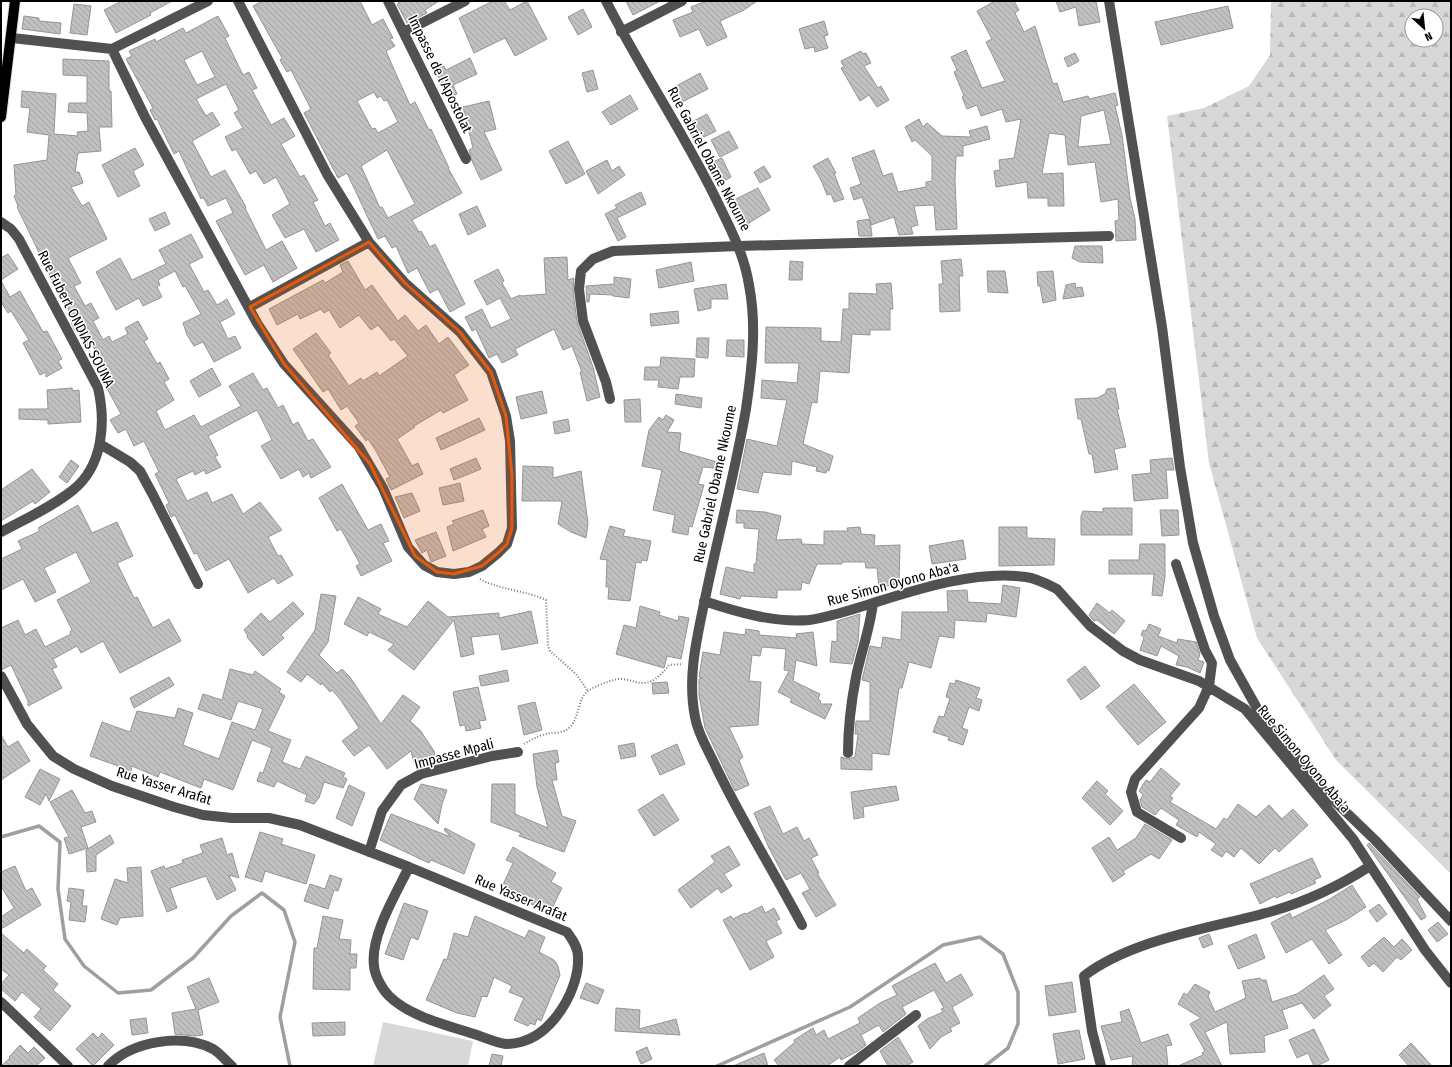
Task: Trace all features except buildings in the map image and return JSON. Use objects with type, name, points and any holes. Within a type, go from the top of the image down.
[{"type":"main road","points":[[1,117],[12,38],[15,1]]},
{"type":"street","points":[[12,38],[112,49],[208,1]]},
{"type":"street","points":[[112,49],[141,110],[257,323],[284,364],[359,447],[370,464],[390,502],[408,547],[424,565],[437,572],[454,574],[469,572],[482,566],[507,544],[512,528],[512,475],[506,416],[491,372],[480,355],[460,332],[405,283],[369,242],[331,180],[238,1]]},
{"type":"street","name":"Impasse de l'Apostolat","points":[[388,1],[466,159]]},
{"type":"street","points":[[404,32],[465,1]]},
{"type":"street","name":"Rue Gabriel Obame Nkoume","points":[[606,1],[621,32],[703,172],[739,246],[750,287],[753,355],[740,446],[704,601],[692,665],[692,697],[697,727],[725,786],[773,868],[802,925]]},
{"type":"street","points":[[621,32],[682,1]]},
{"type":"street","points":[[1109,1],[1161,320],[1180,468],[1193,542],[1214,616],[1230,660],[1263,719],[1322,789],[1375,840],[1451,921]]},
{"type":"street","name":"Rue Fubert ONDIAS SOUNA","points":[[1,222],[11,229],[19,239],[98,388],[103,408],[103,427],[100,444],[94,460],[74,489],[60,499],[1,532]]},
{"type":"street","points":[[610,399],[606,382],[583,321],[579,289],[581,271],[593,259],[613,251],[1109,236]]},
{"type":"street","points":[[250,308],[369,242]]},
{"type":"street","points":[[100,444],[130,462],[140,471],[198,584]]},
{"type":"street","points":[[1176,564],[1205,650],[1212,663],[1209,686],[1200,708],[1136,779],[1131,792],[1138,812],[1181,838]]},
{"type":"street","name":"Rue Simon Oyono Aba'a","points":[[704,601],[737,611],[776,619],[808,620],[834,615],[962,579],[1026,577],[1057,589],[1090,626],[1123,651],[1140,660],[1209,686],[1234,701],[1255,719],[1353,840],[1430,957],[1451,983]]},
{"type":"street","points":[[848,753],[849,718],[856,676],[870,626],[873,603]]},
{"type":"street","name":"Rue Yasser Arafat","points":[[1,676],[27,724],[41,744],[52,756],[112,786],[203,815],[232,818],[270,818],[300,825],[409,867],[567,932],[574,941],[578,955],[576,978],[568,1001],[542,1031],[522,1042],[506,1044],[425,1018],[389,996],[379,982],[374,967],[374,952],[378,935],[409,867]]},
{"type":"street","name":"Impasse Mpali","points":[[369,852],[382,811],[401,785],[421,774],[521,748]]},
{"type":"street","points":[[1101,1066],[1092,1031],[1084,976],[1095,968],[1165,938],[1295,904],[1346,880],[1370,866]]},
{"type":"street","points":[[1,1002],[68,1066]]},
{"type":"street","points":[[849,1066],[916,1015]]},
{"type":"street","points":[[108,1066],[113,1061],[136,1048],[161,1041],[188,1042],[213,1050],[232,1066]]},
{"type":"path","points":[[469,572],[482,580],[500,587],[518,590],[546,600],[548,646],[550,651],[576,674],[588,691]]},
{"type":"path","points":[[521,748],[544,734],[561,732],[569,728],[575,721],[582,699],[588,691],[596,687],[616,679],[643,684],[657,678],[669,665],[692,665]]},
{"type":"highlighted area","points":[[369,242],[405,283],[460,332],[491,372],[506,416],[512,475],[512,528],[507,544],[482,566],[454,574],[437,572],[415,556],[370,464],[284,364],[250,307]]},
{"type":"green space","points":[[1271,1],[1451,1],[1451,874],[1336,760],[1257,638],[1209,463],[1167,116],[1204,108],[1249,86],[1270,55]]},
{"type":"green space","points":[[383,1022],[473,1041],[468,1066],[373,1066]]},
{"type":"waterway","points":[[1,837],[39,826],[60,842],[58,889],[65,939],[84,966],[118,993],[151,990],[193,958],[231,916],[262,893],[284,910],[295,942],[280,1017],[290,1066]]},
{"type":"waterway","points":[[717,1066],[850,1007],[943,945],[980,937],[1003,954],[1018,992],[1018,1024],[1008,1048],[985,1066]]}]
